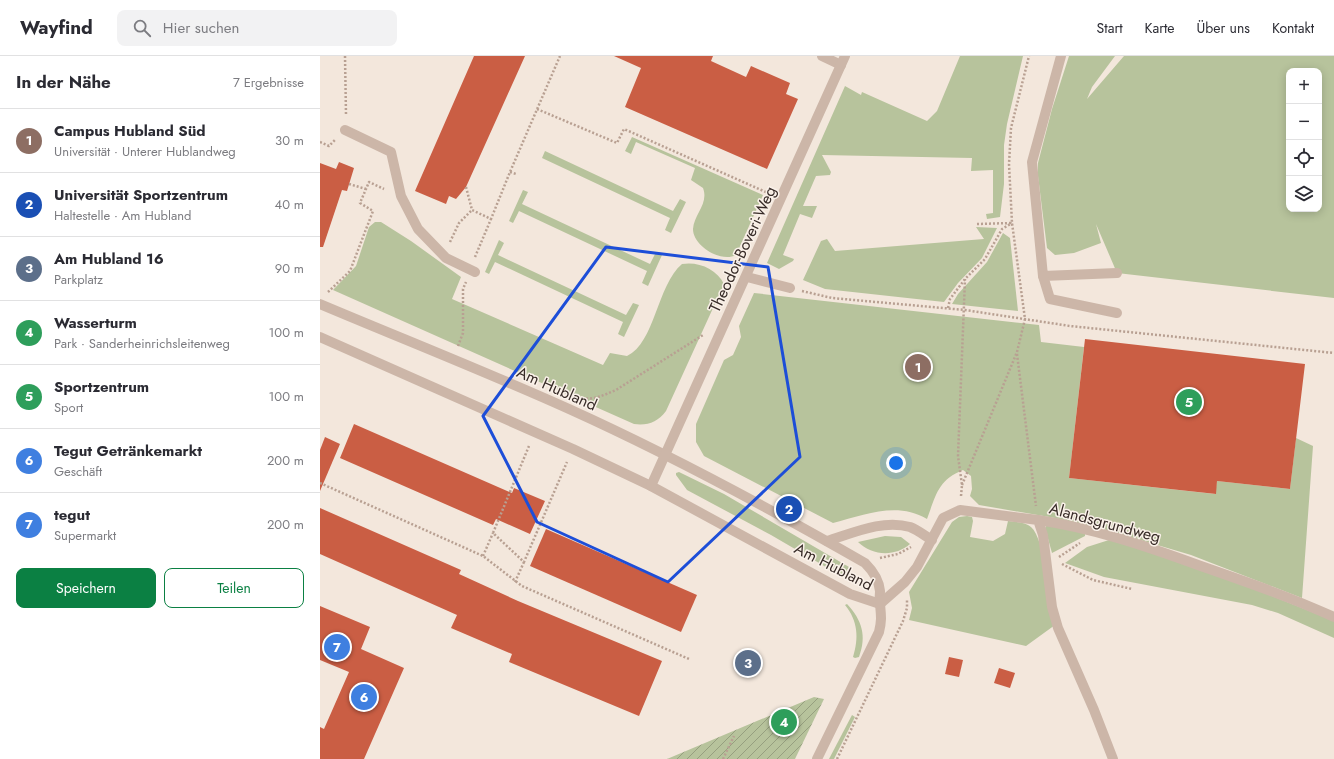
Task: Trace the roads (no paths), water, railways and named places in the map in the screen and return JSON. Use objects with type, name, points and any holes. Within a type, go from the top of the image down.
[{"type":"street","points":[[822,56],[843,60]]},
{"type":"street","points":[[1061,56],[1032,162],[1043,276],[1050,299],[1117,313]]},
{"type":"street","name":"Theodor-Boveri-Weg","points":[[651,486],[747,277],[843,60]]},
{"type":"street","points":[[346,131],[391,152],[402,196],[418,229],[446,258],[473,271]]},
{"type":"street","points":[[1043,276],[1117,273]]},
{"type":"street","points":[[747,277],[790,288]]},
{"type":"street","name":"Am Hubland","points":[[320,304],[569,409],[666,455],[827,541],[872,569],[877,578],[880,590],[880,604],[850,594],[651,486],[573,449],[320,336]]},
{"type":"street","points":[[817,759],[876,642],[882,622],[882,611],[880,604],[905,582],[917,567],[944,518],[960,510],[1038,520]]},
{"type":"street","name":"Alandsgrundweg","points":[[1113,759],[1094,710],[1058,628],[1052,607],[1043,535],[1038,520],[1066,524],[1107,535],[1231,576],[1302,602],[1334,617]]},
{"type":"street","points":[[827,541],[870,527],[896,524],[912,528],[932,540]]},
{"type":"place","name":"Campus Hubland Süd","points":[[918,367]]},
{"type":"place","name":"Sportzentrum","points":[[1189,402]]},
{"type":"place","name":"Universität Sportzentrum","points":[[789,509]]},
{"type":"place","name":"tegut","points":[[337,647]]},
{"type":"place","name":"Am Hubland 16","points":[[748,663]]},
{"type":"place","name":"Tegut Getränkemarkt","points":[[364,697]]},
{"type":"place","name":"Wasserturm","points":[[784,722]]}]
